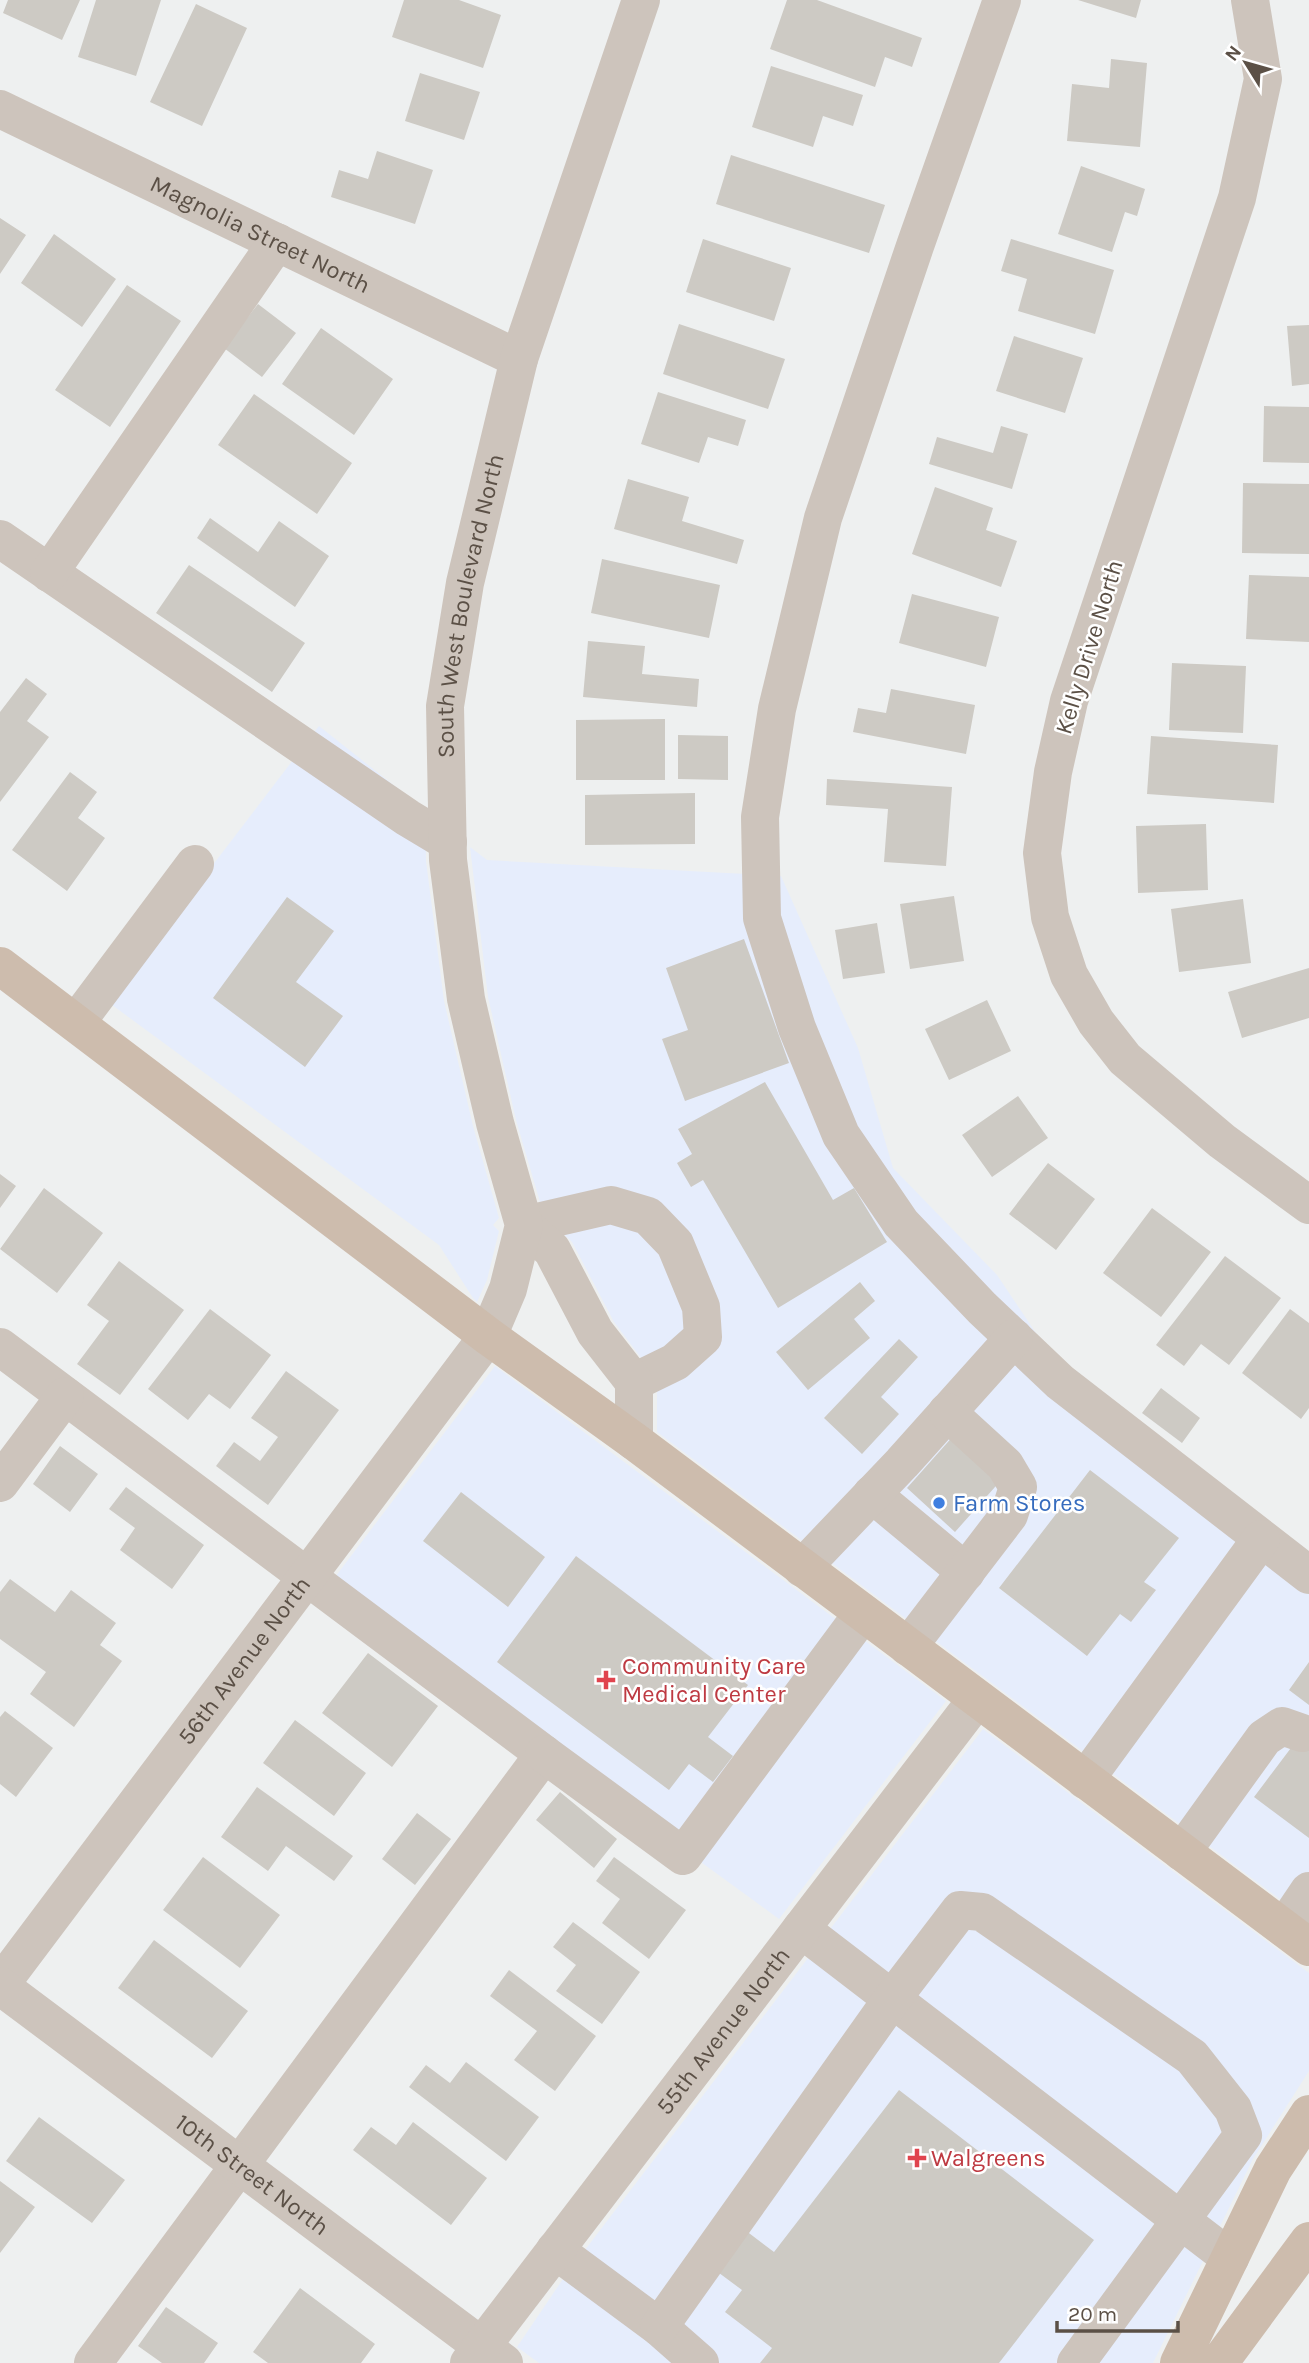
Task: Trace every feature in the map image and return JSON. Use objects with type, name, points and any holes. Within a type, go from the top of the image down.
[{"type":"main road","points":[[4,977],[76,1023],[488,1336],[634,1441],[1297,1938]]},
{"type":"main road","points":[[1179,2363],[1273,2169],[1309,2114]]},
{"type":"main road","points":[[1219,2363],[1309,2241]]},
{"type":"street","name":"South West Boulevard North","points":[[488,1336],[508,1289],[524,1225],[495,1123],[466,999],[448,860],[445,706],[465,583],[519,359],[641,0]]},
{"type":"street","points":[[1002,0],[823,518],[777,709],[760,817],[762,918],[797,1028],[841,1135],[901,1223],[1014,1338],[1070,1390],[1309,1576]]},
{"type":"street","name":"Kelly Drive North","points":[[1250,0],[1263,79],[1237,198],[1069,702],[1054,772],[1042,853],[1050,917],[1069,975],[1096,1022],[1125,1059],[1223,1141],[1309,1205]]},
{"type":"street","name":"Magnolia Street North","points":[[0,109],[519,359]]},
{"type":"street","points":[[49,572],[276,242]]},
{"type":"street","points":[[0,538],[408,818],[448,842]]},
{"type":"street","points":[[76,1023],[195,864]]},
{"type":"street","points":[[524,1225],[611,1205],[648,1216],[675,1244],[701,1307],[703,1336],[674,1362],[634,1382]]},
{"type":"street","points":[[524,1225],[552,1250],[595,1332],[634,1382],[634,1441]]},
{"type":"street","name":"56th Avenue North","points":[[0,1986],[488,1336]]},
{"type":"street","points":[[802,1568],[1014,1338]]},
{"type":"street","points":[[0,1347],[683,1856],[863,1613]]},
{"type":"street","points":[[0,1483],[65,1396]]},
{"type":"street","points":[[908,1647],[1009,1516],[1018,1487],[1004,1465],[947,1412]]},
{"type":"street","points":[[872,1494],[966,1572]]},
{"type":"street","points":[[1085,1780],[1261,1539]]},
{"type":"street","name":"55th Avenue North","points":[[485,2357],[555,2250],[977,1699]]},
{"type":"street","points":[[1182,1852],[1264,1738],[1282,1726],[1302,1732]]},
{"type":"street","points":[[93,2363],[544,1754]]},
{"type":"street","points":[[1297,1938],[1309,1891]]},
{"type":"street","points":[[659,2327],[892,1999],[960,1910],[982,1912],[1192,2057],[1233,2109],[1243,2135],[1076,2363]]},
{"type":"street","points":[[801,1929],[1230,2258]]},
{"type":"street","name":"10th Street North","points":[[0,1986],[239,2165],[485,2357]]},
{"type":"street","points":[[555,2250],[659,2327],[700,2363]]},
{"type":"shaded area","points":[[319,726],[425,810],[426,861],[444,1001],[473,1126],[499,1218],[493,1225],[499,1231],[487,1280],[477,1302],[439,1245],[108,1002]]},
{"type":"shaded area","points":[[470,847],[487,860],[781,876],[858,1048],[893,1168],[997,1275],[1095,1421],[1309,1565],[1309,1921],[657,1432],[657,1385],[651,1371],[614,1322],[572,1242],[549,1220],[542,1209],[516,1120],[488,997]]},
{"type":"shaded area","points":[[495,1366],[946,1701],[779,1919],[326,1589]]},
{"type":"shaded area","points":[[983,1729],[1309,1973],[1309,2071],[1253,2159],[1153,2363],[539,2363],[517,2347],[565,2276]]},
{"type":"building","points":[[8,0],[80,0],[62,40],[3,13]]},
{"type":"building","points":[[96,0],[161,0],[136,76],[78,57]]},
{"type":"building","points":[[404,0],[459,0],[501,15],[483,68],[392,37]]},
{"type":"building","points":[[787,0],[817,0],[922,38],[912,67],[885,57],[875,87],[770,49]]},
{"type":"building","points":[[1078,0],[1141,0],[1136,18]]},
{"type":"building","points":[[196,4],[247,28],[202,126],[150,102]]},
{"type":"building","points":[[1111,59],[1147,63],[1140,147],[1067,141],[1072,84],[1109,88]]},
{"type":"building","points":[[771,66],[863,95],[853,126],[823,116],[813,147],[752,127]]},
{"type":"building","points":[[420,73],[480,92],[464,140],[405,121]]},
{"type":"building","points":[[377,151],[433,170],[415,224],[331,197],[339,170],[368,179]]},
{"type":"building","points":[[731,155],[885,205],[869,253],[716,204]]},
{"type":"building","points":[[1081,166],[1145,189],[1137,216],[1125,212],[1112,252],[1058,234]]},
{"type":"building","points":[[0,218],[26,235],[0,274]]},
{"type":"building","points":[[54,234],[116,279],[82,327],[21,283]]},
{"type":"building","points":[[703,239],[791,268],[774,321],[686,292]]},
{"type":"building","points":[[1011,239],[1114,270],[1095,334],[1018,311],[1027,279],[1001,271]]},
{"type":"building","points":[[127,285],[181,321],[110,427],[55,390]]},
{"type":"building","points":[[258,304],[296,333],[262,377],[224,348]]},
{"type":"building","points":[[679,324],[785,359],[768,409],[663,374]]},
{"type":"building","points":[[1309,325],[1309,384],[1292,386],[1287,326]]},
{"type":"building","points":[[321,328],[393,379],[354,435],[282,384]]},
{"type":"building","points":[[1014,336],[1083,358],[1065,413],[996,391]]},
{"type":"building","points":[[658,392],[746,420],[738,446],[708,437],[699,463],[641,444]]},
{"type":"building","points":[[254,394],[352,463],[317,514],[218,445]]},
{"type":"building","points":[[1264,406],[1309,407],[1309,463],[1263,462]]},
{"type":"building","points":[[1001,426],[1028,434],[1012,489],[929,464],[937,437],[993,453]]},
{"type":"building","points":[[628,479],[689,497],[682,521],[744,540],[737,564],[614,529]]},
{"type":"building","points":[[1243,483],[1309,484],[1309,554],[1242,553]]},
{"type":"building","points":[[935,487],[993,508],[986,530],[1017,541],[1001,587],[912,554]]},
{"type":"building","points":[[210,518],[258,552],[279,521],[329,556],[295,607],[197,538]]},
{"type":"building","points":[[602,559],[720,585],[709,638],[591,613]]},
{"type":"building","points":[[189,565],[305,643],[272,692],[156,613]]},
{"type":"building","points":[[1249,575],[1309,577],[1309,642],[1246,639]]},
{"type":"building","points":[[912,594],[999,617],[986,667],[899,643]]},
{"type":"building","points":[[588,641],[645,646],[642,674],[699,679],[697,707],[583,697]]},
{"type":"building","points":[[1172,663],[1246,666],[1243,733],[1169,730]]},
{"type":"building","points":[[26,678],[47,694],[27,721],[49,737],[0,802],[0,712]]},
{"type":"building","points":[[891,689],[975,705],[966,754],[853,732],[858,708],[886,713]]},
{"type":"building","points":[[665,719],[665,780],[576,780],[576,720]]},
{"type":"building","points":[[678,735],[728,736],[728,780],[678,779]]},
{"type":"building","points":[[1151,736],[1278,745],[1274,803],[1147,794]]},
{"type":"building","points":[[70,772],[97,792],[78,818],[105,838],[67,891],[12,850]]},
{"type":"building","points":[[827,779],[952,787],[946,866],[884,862],[888,809],[826,805]]},
{"type":"building","points":[[695,793],[695,844],[585,845],[585,795]]},
{"type":"building","points":[[1206,824],[1208,890],[1138,893],[1136,826]]},
{"type":"building","points":[[954,896],[964,961],[910,969],[900,904]]},
{"type":"building","points":[[287,897],[334,931],[296,982],[343,1016],[305,1067],[213,998]]},
{"type":"building","points":[[1243,899],[1251,963],[1179,972],[1171,909]]},
{"type":"building","points":[[877,923],[885,973],[843,979],[835,930]]},
{"type":"building","points":[[744,939],[789,1063],[685,1101],[662,1039],[688,1030],[666,968]]},
{"type":"building","points":[[1309,968],[1309,1018],[1242,1038],[1228,992]]},
{"type":"building","points":[[987,1000],[1011,1051],[949,1080],[925,1029]]},
{"type":"building","points":[[765,1082],[833,1200],[854,1188],[887,1242],[778,1308],[703,1180],[691,1187],[677,1163],[692,1154],[678,1129]]},
{"type":"building","points":[[1018,1096],[1048,1138],[992,1177],[962,1135]]},
{"type":"building","points":[[1048,1163],[1095,1199],[1056,1250],[1009,1214]]},
{"type":"building","points":[[0,1174],[16,1186],[0,1208]]},
{"type":"building","points":[[44,1188],[103,1233],[57,1293],[0,1249]]},
{"type":"building","points":[[1152,1208],[1211,1252],[1161,1317],[1103,1273]]},
{"type":"building","points":[[1225,1256],[1281,1298],[1229,1365],[1201,1344],[1184,1366],[1156,1345]]},
{"type":"building","points":[[119,1261],[184,1310],[120,1395],[77,1364],[109,1321],[87,1305]]},
{"type":"building","points":[[860,1282],[875,1301],[854,1319],[870,1338],[808,1390],[776,1352]]},
{"type":"building","points":[[210,1309],[271,1355],[230,1409],[209,1394],[188,1420],[148,1389]]},
{"type":"building","points":[[1290,1309],[1309,1323],[1309,1408],[1301,1419],[1242,1373]]},
{"type":"building","points":[[899,1339],[918,1357],[881,1397],[899,1414],[862,1454],[824,1418]]},
{"type":"building","points":[[286,1371],[339,1410],[268,1505],[216,1466],[234,1442],[260,1461],[278,1437],[251,1418]]},
{"type":"building","points":[[1161,1388],[1200,1418],[1182,1443],[1142,1413]]},
{"type":"building","points":[[955,1434],[1003,1478],[955,1532],[907,1488]]},
{"type":"building","points":[[60,1446],[98,1474],[70,1512],[33,1484]]},
{"type":"building","points":[[1090,1470],[1179,1538],[1144,1582],[1156,1590],[1131,1622],[1120,1614],[1087,1656],[999,1588]]},
{"type":"building","points":[[126,1487],[204,1545],[172,1589],[120,1550],[135,1528],[109,1509]]},
{"type":"building","points":[[461,1492],[545,1557],[508,1607],[423,1541]]},
{"type":"building","points":[[576,1556],[748,1685],[708,1737],[733,1756],[713,1782],[689,1764],[669,1790],[497,1662]]},
{"type":"building","points":[[10,1579],[55,1612],[71,1590],[116,1623],[100,1645],[122,1661],[74,1727],[30,1694],[46,1672],[0,1639],[0,1592]]},
{"type":"building","points":[[368,1653],[438,1706],[392,1767],[322,1713]]},
{"type":"building","points":[[1309,1662],[1309,1705],[1289,1690]]},
{"type":"building","points":[[5,1711],[53,1748],[16,1797],[0,1784],[0,1717]]},
{"type":"building","points":[[295,1720],[366,1773],[334,1816],[263,1763]]},
{"type":"building","points":[[1309,1724],[1309,1838],[1254,1797]]},
{"type":"building","points":[[257,1787],[353,1856],[334,1881],[286,1846],[268,1871],[221,1837]]},
{"type":"building","points":[[560,1792],[617,1839],[594,1868],[536,1820]]},
{"type":"building","points":[[417,1813],[451,1839],[415,1885],[382,1859]]},
{"type":"building","points":[[203,1857],[280,1915],[240,1968],[163,1910]]},
{"type":"building","points":[[614,1857],[686,1910],[649,1959],[602,1923],[620,1899],[596,1881]]},
{"type":"building","points":[[573,1922],[640,1972],[602,2024],[556,1991],[576,1965],[553,1947]]},
{"type":"building","points":[[154,1940],[248,2011],[212,2058],[118,1988]]},
{"type":"building","points":[[509,1970],[596,2036],[555,2091],[514,2060],[537,2031],[490,1996]]},
{"type":"building","points":[[466,2062],[539,2117],[506,2161],[409,2087],[426,2065],[450,2083]]},
{"type":"building","name":"Walgreens","points":[[899,2090],[1094,2240],[999,2363],[760,2363],[772,2348],[725,2312],[742,2290],[711,2267],[741,2227],[774,2252]]},
{"type":"building","points":[[39,2117],[125,2180],[92,2223],[6,2161]]},
{"type":"building","points":[[413,2122],[487,2178],[451,2225],[353,2150],[371,2127],[396,2145]]},
{"type":"building","points":[[0,2181],[35,2207],[0,2253]]},
{"type":"building","points":[[300,2288],[375,2344],[361,2363],[268,2363],[253,2352]]},
{"type":"building","points":[[166,2307],[218,2343],[204,2363],[162,2363],[138,2346]]},
{"type":"place","name":"Farm Stores","points":[[939,1503]]},
{"type":"place","name":"Community Care Medical Center","points":[[606,1680]]},
{"type":"place","name":"Walgreens","points":[[917,2158]]}]
